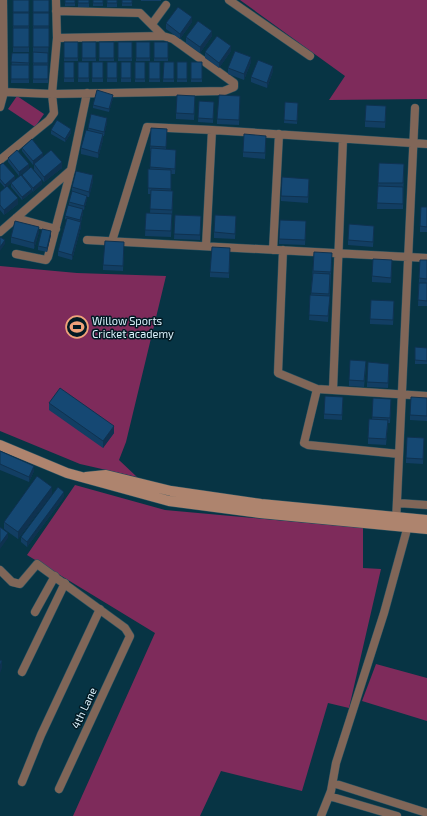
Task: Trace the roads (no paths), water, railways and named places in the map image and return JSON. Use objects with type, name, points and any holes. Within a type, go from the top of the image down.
[{"type":"street","points":[[0,107],[4,92],[3,0]]},
{"type":"street","points":[[0,160],[49,120],[54,114],[52,94],[57,38],[56,0]]},
{"type":"street","points":[[230,0],[310,56]]},
{"type":"street","points":[[152,24],[166,5]]},
{"type":"street","points":[[56,11],[140,13],[163,36]]},
{"type":"street","points":[[4,92],[52,94],[224,91],[234,87],[234,83],[228,78],[172,39],[163,36],[57,38]]},
{"type":"street","points":[[16,254],[47,259],[71,170],[87,93]]},
{"type":"street","points":[[396,521],[401,394],[415,144],[415,108]]},
{"type":"street","points":[[112,241],[147,127],[427,144]]},
{"type":"street","points":[[206,246],[212,130]]},
{"type":"street","points":[[273,250],[279,134]]},
{"type":"street","points":[[333,390],[340,253],[343,139]]},
{"type":"street","points":[[0,232],[71,170]]},
{"type":"street","points":[[16,218],[56,229]]},
{"type":"street","points":[[88,240],[427,258]]},
{"type":"street","points":[[283,250],[278,373],[317,389],[427,396]]},
{"type":"street","points":[[317,389],[304,443],[308,445],[399,454]]},
{"type":"street","points":[[0,445],[66,473],[105,485],[169,501],[260,513],[409,522],[427,520]]},
{"type":"street","points":[[397,504],[427,505]]},
{"type":"street","points":[[409,522],[427,529]]},
{"type":"street","points":[[321,816],[329,796],[333,783],[336,763],[384,613],[409,522]]},
{"type":"street","points":[[0,570],[12,582],[20,584],[37,564],[100,609],[41,735],[22,782]]},
{"type":"street","points":[[35,612],[55,576]]},
{"type":"street","points":[[22,672],[65,583]]},
{"type":"street","name":"4th Lane","points":[[58,789],[130,636],[125,628],[100,609]]},
{"type":"street","points":[[333,783],[412,812],[427,813]]},
{"type":"street","points":[[329,796],[397,816]]},
{"type":"place","name":"Willow Sports Cricket academy","points":[[77,327]]}]
